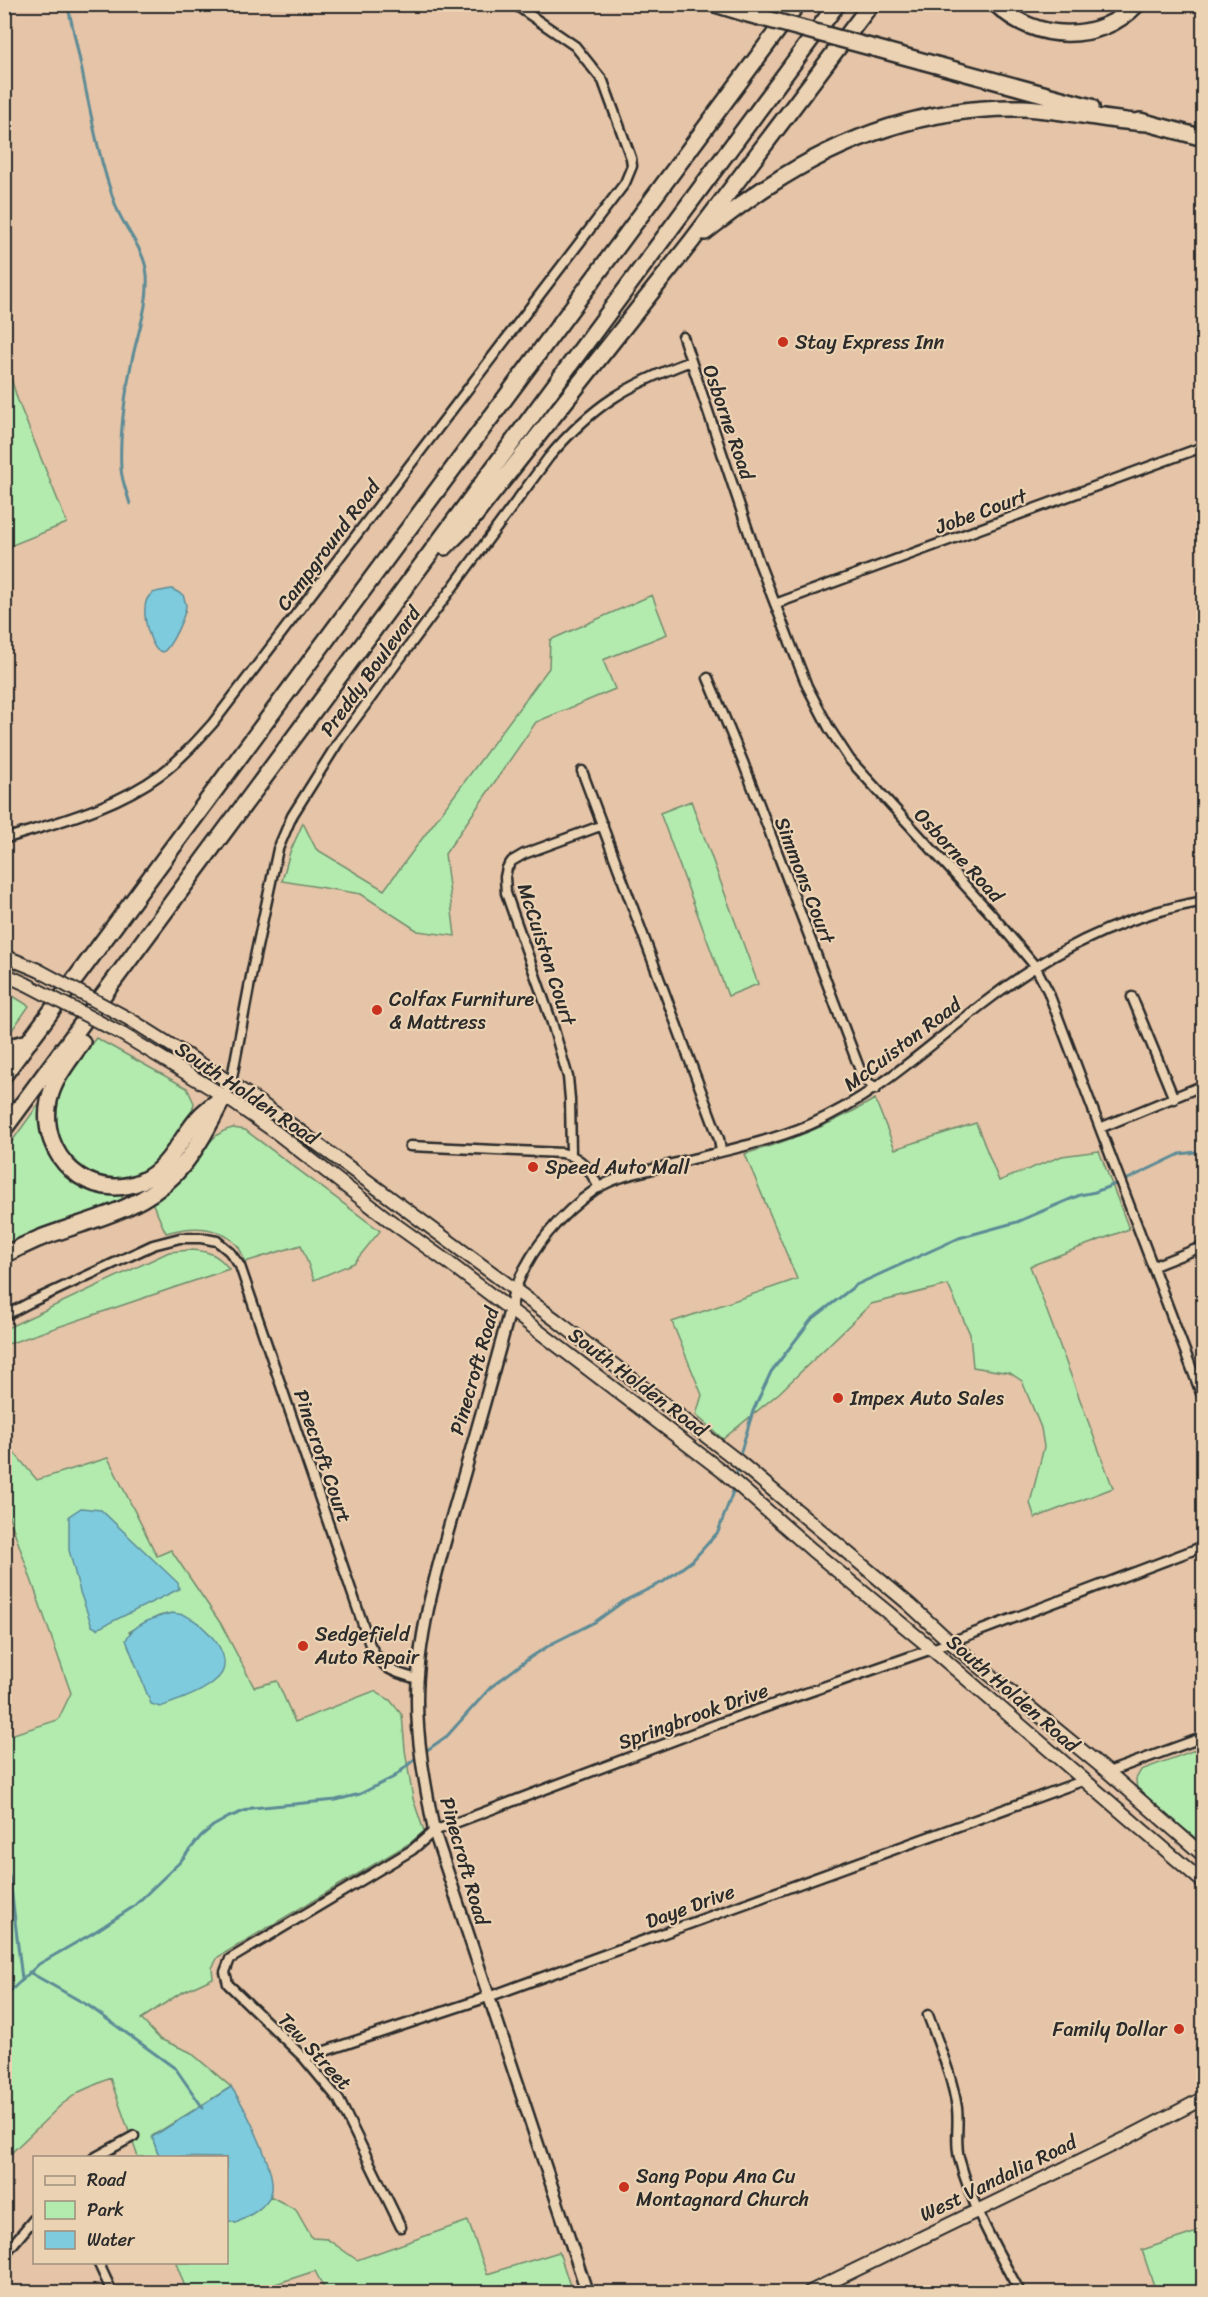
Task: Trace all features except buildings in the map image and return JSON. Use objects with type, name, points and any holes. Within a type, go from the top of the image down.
[{"type":"highway","points":[[715,4],[1203,138]]},
{"type":"highway","points":[[4,1075],[797,4]]},
{"type":"highway","points":[[4,1129],[837,4]]},
{"type":"highway","points":[[411,579],[469,523],[691,242],[871,4]]},
{"type":"highway","points":[[996,4],[1025,25],[1066,34],[1101,28],[1119,19],[1137,4]]},
{"type":"highway","points":[[691,242],[768,186],[814,158],[858,137],[897,124],[942,114],[981,109],[1020,108],[1056,110],[1120,122],[1149,123]]},
{"type":"highway","points":[[100,1002],[93,1026],[58,1077],[49,1099],[47,1127],[53,1147],[66,1166],[78,1176],[110,1186],[142,1181],[165,1162],[200,1116],[228,1090]]},
{"type":"highway","points":[[4,1053],[10,1047],[29,1042]]},
{"type":"highway","points":[[4,1254],[37,1239],[122,1210],[161,1187],[176,1174],[228,1090]]},
{"type":"main road","name":"South Holden Road","points":[[4,956],[38,970],[131,1020],[515,1290],[742,1464],[1108,1772],[1203,1856]]},
{"type":"main road","name":"South Holden Road","points":[[4,974],[228,1090],[277,1133],[389,1220],[722,1471],[1203,1883]]},
{"type":"main road","name":"West Vandalia Road","points":[[810,2292],[1125,2139],[1203,2098]]},
{"type":"street","name":"Campground Road","points":[[4,838],[96,810],[160,775],[189,750],[213,723],[625,183],[632,166],[603,81],[575,46],[514,4]]},
{"type":"street","name":"Osborne Road","points":[[683,337],[775,604],[807,686],[829,728],[850,760],[993,916],[1035,966],[1048,991],[1101,1128],[1203,1401]]},
{"type":"street","name":"Preddy Boulevard","points":[[228,1090],[278,849],[308,787],[408,646],[549,457],[569,434],[595,410],[619,393],[665,370],[691,361]]},
{"type":"street","name":"Jobe Court","points":[[775,604],[1197,449]]},
{"type":"street","name":"Simmons Court","points":[[708,678],[747,773],[863,1078],[876,1089]]},
{"type":"street","points":[[582,771],[715,1128],[721,1151]]},
{"type":"street","name":"McCuiston Court","points":[[571,1155],[568,1077],[552,1023],[508,900],[505,877],[507,868],[518,858],[603,825]]},
{"type":"street","name":"McCuiston Road","points":[[515,1290],[522,1271],[553,1227],[572,1206],[599,1188],[641,1172],[808,1125],[876,1089],[981,1005],[1035,966],[1086,938],[1149,914],[1203,901]]},
{"type":"street","points":[[1132,997],[1174,1099]]},
{"type":"street","points":[[1101,1128],[1203,1085]]},
{"type":"street","points":[[410,1146],[552,1152],[571,1155],[588,1168],[599,1188]]},
{"type":"street","name":"Pinecroft Court","points":[[4,1317],[153,1245],[180,1238],[201,1238],[217,1241],[229,1251],[240,1266],[370,1645],[379,1662],[391,1672],[418,1680]]},
{"type":"street","points":[[1154,1266],[1203,1246]]},
{"type":"street","name":"Pinecroft Road","points":[[515,1290],[440,1560],[426,1624],[417,1702],[420,1757],[434,1831],[587,2292]]},
{"type":"street","name":"Springbrook Drive","points":[[225,1972],[230,1959],[412,1850],[434,1831],[720,1723],[932,1649],[1203,1546]]},
{"type":"street","points":[[1108,1772],[1203,1737]]},
{"type":"street","name":"Daye Drive","points":[[304,2058],[488,1997],[1085,1780]]},
{"type":"street","name":"Tew Street","points":[[225,1972],[228,1984],[243,2002],[304,2058],[339,2100],[401,2227]]},
{"type":"street","points":[[928,2015],[950,2078],[957,2109],[956,2146],[976,2210],[1020,2292]]},
{"type":"street","points":[[96,2156],[134,2136]]},
{"type":"street","points":[[4,2255],[33,2220]]},
{"type":"street","points":[[99,2264],[112,2292]]},
{"type":"green space","points":[[5,359],[18,401],[67,523],[5,548]]},
{"type":"green space","points":[[652,595],[667,634],[603,660],[615,689],[536,722],[445,854],[455,936],[418,931],[361,894],[282,881],[290,852],[303,823],[316,849],[384,890],[549,668],[550,640]]},
{"type":"green space","points":[[691,801],[758,984],[728,996],[660,813]]},
{"type":"green space","points":[[5,991],[29,1006],[5,1040]]},
{"type":"green space","points":[[96,1038],[187,1088],[194,1103],[191,1116],[157,1163],[128,1179],[113,1181],[95,1177],[65,1157],[52,1122],[57,1088]]},
{"type":"green space","points":[[875,1099],[895,1149],[976,1123],[999,1181],[1062,1156],[1099,1151],[1129,1229],[1030,1266],[1113,1488],[1035,1518],[1030,1503],[1044,1447],[1041,1428],[1022,1381],[1010,1373],[973,1367],[970,1334],[948,1285],[871,1304],[779,1393],[723,1439],[696,1415],[702,1395],[672,1322],[797,1279],[745,1154],[812,1131]]},
{"type":"green space","points":[[41,1101],[43,1102],[40,1121],[41,1135],[49,1154],[58,1167],[75,1183],[120,1192],[123,1200],[5,1249],[5,1151]]},
{"type":"green space","points":[[233,1128],[245,1130],[380,1231],[354,1263],[314,1280],[301,1245],[245,1262],[241,1251],[229,1238],[213,1231],[194,1228],[166,1233],[152,1202],[181,1180],[211,1140]]},
{"type":"green space","points":[[191,1250],[212,1254],[229,1269],[5,1345],[5,1329],[169,1252]]},
{"type":"green space","points":[[5,1439],[37,1480],[108,1458],[157,1556],[171,1550],[221,1624],[254,1687],[277,1681],[295,1722],[374,1691],[390,1700],[402,1715],[413,1799],[424,1831],[410,1843],[218,1957],[212,1968],[213,1978],[179,1994],[141,2019],[160,2039],[190,2052],[231,2087],[152,2136],[158,2154],[161,2156],[138,2156],[110,2078],[79,2092],[61,2105],[5,2159],[4,1737],[58,1720],[71,1693],[5,1505]],"holes":[[[172,1613],[218,1678],[184,1698],[129,1632],[159,1616]]]},
{"type":"green space","points":[[1203,1747],[1203,1844],[1137,1790],[1136,1779],[1141,1770]]},
{"type":"green space","points":[[270,2196],[296,2210],[312,2238],[327,2239],[357,2260],[468,2221],[487,2274],[559,2252],[572,2292],[326,2292],[315,2271],[251,2292],[187,2292],[176,2264],[228,2264],[228,2220],[236,2223],[258,2210]]},
{"type":"green space","points":[[1203,2230],[1203,2292],[1156,2292],[1142,2250]]},
{"type":"water","points":[[172,589],[183,595],[186,605],[174,638],[163,652],[157,650],[150,638],[146,621],[146,604],[148,597],[153,593]]},
{"type":"water","points":[[81,1508],[101,1510],[178,1583],[179,1589],[97,1629],[92,1626],[69,1550],[69,1516]]},
{"type":"water","points":[[172,1613],[184,1615],[209,1633],[221,1651],[224,1661],[223,1670],[218,1678],[205,1688],[160,1707],[151,1704],[126,1640],[139,1625]]},
{"type":"water","points":[[231,2087],[244,2108],[265,2156],[270,2171],[271,2194],[256,2211],[236,2223],[228,2220],[228,2156],[161,2156],[158,2154],[152,2137]]},
{"type":"waterway","points":[[67,4],[108,184],[117,209],[146,266],[145,307],[129,373],[122,428],[121,469],[130,504]]},
{"type":"waterway","points":[[739,1458],[753,1411],[771,1372],[811,1320],[856,1285],[959,1238],[1017,1222],[1080,1195],[1095,1192],[1128,1179],[1180,1154],[1204,1151]]},
{"type":"waterway","points":[[736,1479],[738,1465]]},
{"type":"waterway","points":[[423,1753],[447,1736],[491,1687],[531,1657],[595,1622],[624,1601],[663,1582],[693,1560],[718,1532],[735,1486]]},
{"type":"waterway","points":[[4,1997],[39,1964],[133,1907],[179,1863],[201,1836],[213,1826],[252,1808],[336,1800],[360,1794],[394,1777],[417,1757]]},
{"type":"waterway","points":[[4,1861],[10,1879],[22,1979]]},
{"type":"waterway","points":[[29,1972],[89,2006],[176,2069],[203,2108]]},
{"type":"place","name":"Stay Express Inn","points":[[783,342]]},
{"type":"place","name":"Colfax Furniture & Mattress","points":[[377,1010]]},
{"type":"place","name":"Speed Auto Mall","points":[[533,1167]]},
{"type":"place","name":"Impex Auto Sales","points":[[838,1398]]},
{"type":"place","name":"Sedgefield Auto Repair","points":[[303,1646]]},
{"type":"place","name":"Family Dollar","points":[[1179,2029]]},
{"type":"place","name":"Sang Popu Ana Cu Montagnard Church","points":[[624,2187]]}]
